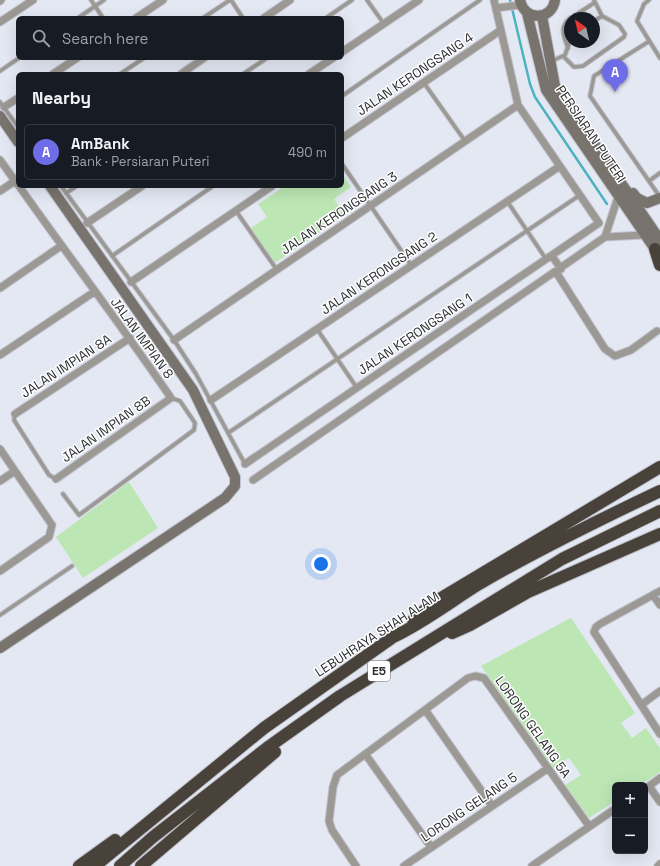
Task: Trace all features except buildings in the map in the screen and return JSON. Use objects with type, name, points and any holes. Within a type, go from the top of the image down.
[{"type":"highway","points":[[658,245],[660,264]]},
{"type":"highway","points":[[393,637],[433,602],[660,467]]},
{"type":"highway","name":"LEBUHRAYA SHAH ALAM","points":[[95,866],[202,777],[264,728],[393,637],[409,629],[485,581],[559,541],[660,491]]},
{"type":"highway","name":"E5","points":[[120,866],[153,837],[268,748],[340,696],[562,558],[660,511]]},
{"type":"highway","points":[[420,645],[470,625],[528,592],[660,534]]},
{"type":"highway","points":[[141,866],[340,696]]},
{"type":"highway","points":[[79,866],[202,777]]},
{"type":"street","points":[[0,22],[33,0]]},
{"type":"street","points":[[139,16],[163,0]]},
{"type":"street","points":[[267,16],[290,0]]},
{"type":"street","points":[[344,51],[419,0]]},
{"type":"street","points":[[494,0],[518,105],[580,194]]},
{"type":"street","points":[[496,8],[519,3],[527,13],[532,16],[542,16],[551,11],[555,0]]},
{"type":"street","name":"PERSIARAN PUTERI","points":[[527,13],[546,90],[644,235],[658,245]]},
{"type":"street","name":"PERSIARAN PUTERI","points":[[542,16],[556,86],[606,160],[658,245]]},
{"type":"street","name":"JALAN KERONGSANG 4","points":[[344,137],[501,30]]},
{"type":"street","points":[[56,72],[74,60]]},
{"type":"street","points":[[184,72],[201,60]]},
{"type":"street","points":[[312,72],[330,60]]},
{"type":"street","points":[[16,99],[1,108],[16,138]]},
{"type":"street","name":"JALAN KERONGSANG 3","points":[[174,340],[518,105]]},
{"type":"street","name":"JALAN IMPIAN 8","points":[[0,160],[16,183]]},
{"type":"street","points":[[606,160],[637,198],[647,203],[660,198]]},
{"type":"street","name":"JALAN KERONGSANG 2","points":[[211,400],[560,166]]},
{"type":"street","points":[[0,191],[16,184]]},
{"type":"street","name":"JALAN IMPIAN 8","points":[[20,188],[94,292],[130,338],[171,398]]},
{"type":"street","points":[[0,648],[225,498],[235,486],[235,477],[193,390],[51,188]]},
{"type":"street","points":[[87,223],[139,188]]},
{"type":"street","points":[[131,282],[269,188]]},
{"type":"street","name":"JALAN KERONGSANG 1","points":[[245,464],[599,223],[580,194]]},
{"type":"street","points":[[605,237],[618,197]]},
{"type":"street","points":[[658,245],[650,215],[651,209],[660,198]]},
{"type":"street","points":[[253,480],[605,237],[644,235]]},
{"type":"street","points":[[0,288],[62,246]]},
{"type":"street","points":[[549,258],[558,270],[605,349],[615,356],[620,356],[631,350],[657,331]]},
{"type":"street","points":[[0,355],[94,292]]},
{"type":"street","name":"JALAN IMPIAN 8A","points":[[15,414],[130,338]]},
{"type":"street","name":"JALAN IMPIAN 8B","points":[[56,479],[171,398]]},
{"type":"street","points":[[0,449],[52,525],[49,537],[0,571]]},
{"type":"street","points":[[0,481],[15,471]]},
{"type":"street","points":[[660,605],[657,593],[600,624],[594,630],[660,734]]},
{"type":"street","name":"LORONG GELANG 5A","points":[[426,711],[468,678],[475,676],[484,678],[547,769],[589,826]]},
{"type":"street","points":[[641,705],[660,691]]},
{"type":"street","points":[[356,866],[332,830],[329,821],[334,781],[344,769],[366,755],[426,711],[492,806]]},
{"type":"street","points":[[366,755],[431,847]]},
{"type":"street","name":"LORONG GELANG 5","points":[[404,866],[547,769]]},
{"type":"street","points":[[648,786],[660,778]]},
{"type":"street","points":[[648,788],[660,802]]},
{"type":"street","points":[[532,866],[612,811]]},
{"type":"lane","points":[[91,0],[102,16]]},
{"type":"lane","points":[[81,16],[104,0]]},
{"type":"lane","points":[[206,16],[230,0],[242,16]]},
{"type":"lane","points":[[329,16],[352,0]]},
{"type":"lane","points":[[367,0],[384,24]]},
{"type":"lane","points":[[344,95],[480,0]]},
{"type":"lane","points":[[649,0],[644,4],[637,20],[648,42],[660,58]]},
{"type":"lane","points":[[563,56],[574,67],[583,66],[624,37],[625,34],[619,25],[602,16],[594,1],[578,12]]},
{"type":"lane","points":[[564,24],[562,28],[564,35]]},
{"type":"lane","points":[[648,42],[594,76],[590,96],[660,198]]},
{"type":"lane","points":[[551,62],[563,56],[568,48]]},
{"type":"lane","points":[[0,71],[16,60]]},
{"type":"lane","points":[[123,72],[141,60]]},
{"type":"lane","points":[[246,72],[264,60]]},
{"type":"lane","points":[[424,83],[465,141]]},
{"type":"lane","points":[[1,108],[16,124]]},
{"type":"lane","points":[[344,167],[411,265]]},
{"type":"lane","points":[[649,181],[660,173]]},
{"type":"lane","points":[[62,188],[174,340],[211,400],[245,464]]},
{"type":"lane","points":[[66,194],[74,188]]},
{"type":"lane","points":[[112,256],[210,188]]},
{"type":"lane","points":[[228,432],[580,194]]},
{"type":"lane","points":[[507,201],[527,231],[549,258]]},
{"type":"lane","points":[[236,211],[277,270]]},
{"type":"lane","points":[[316,329],[356,388]]},
{"type":"lane","points":[[63,494],[79,515],[194,430],[195,423],[180,402],[171,398]]},
{"type":"lane","points":[[15,414],[14,420],[49,475],[56,479]]},
{"type":"lane","points":[[0,615],[72,566]]},
{"type":"green space","points":[[344,177],[351,187],[334,199],[345,215],[275,263],[251,228],[267,217],[258,204],[282,188],[344,188]]},
{"type":"green space","points":[[129,482],[158,528],[83,578],[56,537]]},
{"type":"green space","points":[[571,618],[635,713],[621,723],[632,738],[646,728],[660,748],[660,772],[645,782],[612,782],[612,803],[589,818],[565,785],[581,775],[569,758],[553,768],[481,666]]},
{"type":"waterway","points":[[510,0],[530,84],[535,97],[607,204]]},
{"type":"place","name":"AmBank","points":[[615,92]]}]
